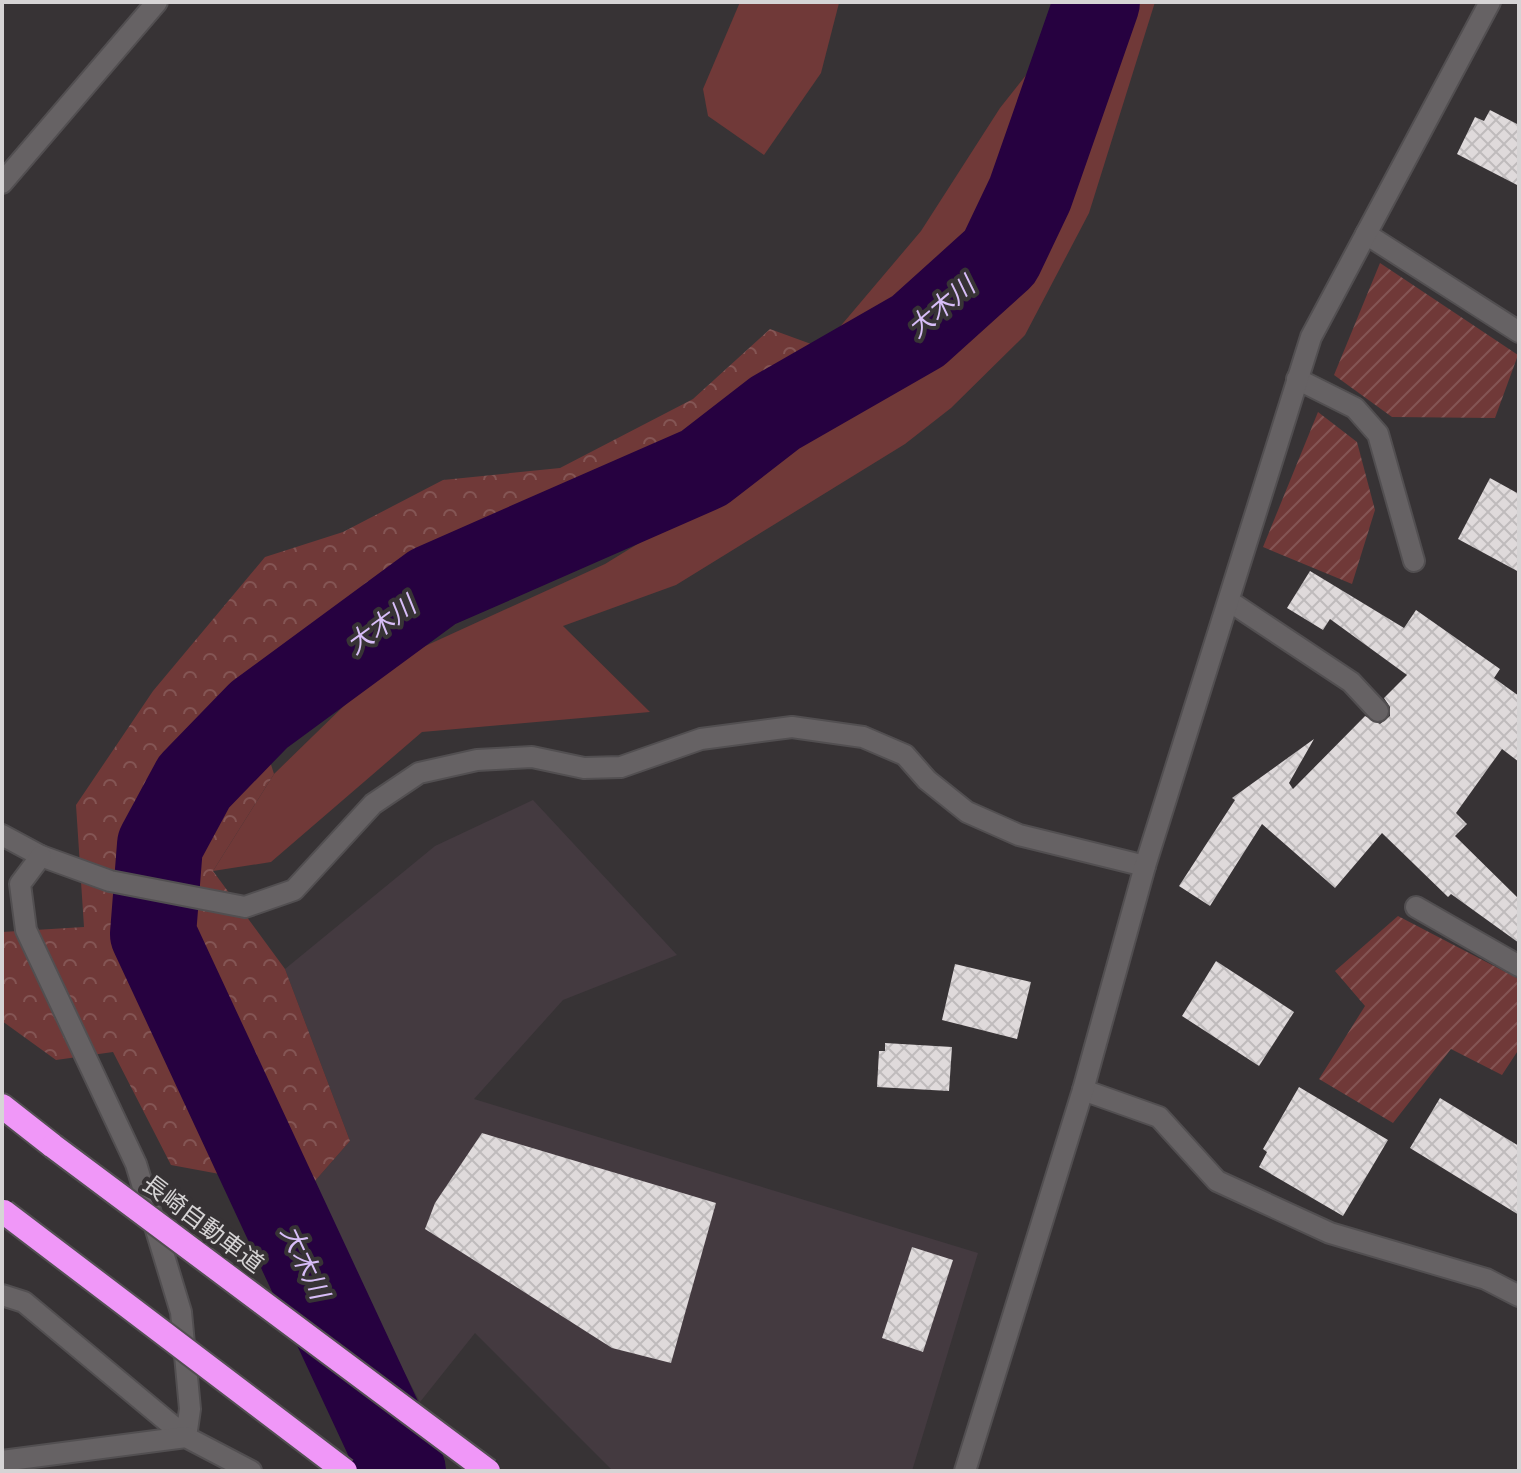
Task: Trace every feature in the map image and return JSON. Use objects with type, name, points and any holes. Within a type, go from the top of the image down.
[{"type":"highway","name":"長崎自動車道","points":[[2,1106],[488,1471]]},
{"type":"highway","points":[[3,1212],[345,1471]]},
{"type":"street","points":[[2,183],[157,2]]},
{"type":"street","points":[[965,1471],[1083,1090],[1145,866],[1311,337],[1490,2]]},
{"type":"street","points":[[1366,234],[1519,332]]},
{"type":"street","points":[[1297,379],[1355,408],[1378,434],[1414,561]]},
{"type":"street","points":[[1229,601],[1351,682],[1378,711]]},
{"type":"street","points":[[2,835],[41,856],[110,881],[245,907],[294,890],[373,804],[419,773],[477,760],[532,757],[584,768],[621,767],[701,739],[792,727],[863,737],[905,755],[927,780],[967,812],[1019,835],[1145,866]]},
{"type":"street","points":[[41,856],[20,884],[26,930],[136,1164],[181,1312],[190,1409],[186,1437]]},
{"type":"street","points":[[1416,907],[1519,966]]},
{"type":"street","points":[[1083,1090],[1159,1117],[1217,1181],[1330,1233],[1486,1279],[1519,1296]]},
{"type":"street","points":[[2,1295],[24,1302],[186,1437],[251,1471]]},
{"type":"street","points":[[2,1461],[186,1437]]},
{"type":"shaded area","points":[[533,800],[677,955],[563,1000],[474,1099],[978,1253],[912,1471],[613,1471],[475,1333],[420,1402],[307,1190],[350,1141],[285,969],[435,846]]},
{"type":"green space","points":[[740,2],[839,3],[821,73],[764,155],[708,116],[703,89]]},
{"type":"green space","points":[[1118,2],[1155,2],[1089,213],[1025,335],[951,408],[905,444],[676,585],[563,626],[650,712],[422,732],[271,862],[213,871],[274,774],[388,663],[605,564],[895,386],[1008,277],[1047,206]]},
{"type":"green space","points":[[1054,40],[1024,143],[963,248],[770,395],[822,348],[921,231],[1000,108]]},
{"type":"green space","points":[[1380,263],[1518,355],[1495,418],[1392,417],[1334,375]]},
{"type":"green space","points":[[770,329],[822,348],[682,464],[423,565],[250,698],[274,774],[213,871],[285,969],[350,1141],[307,1190],[171,1165],[113,1052],[56,1060],[2,1021],[2,932],[84,927],[76,805],[153,691],[265,557],[343,532],[443,480],[560,468],[693,399]]},
{"type":"green space","points":[[1318,412],[1357,442],[1375,510],[1352,584],[1263,547]]},
{"type":"green space","points":[[1398,916],[1519,979],[1519,1049],[1502,1075],[1451,1049],[1393,1123],[1319,1079],[1365,1006],[1335,971]]},
{"type":"building","points":[[1490,110],[1519,125],[1519,186],[1457,154],[1475,117],[1484,121]]},
{"type":"building","points":[[1490,478],[1519,494],[1519,572],[1458,539]]},
{"type":"building","points":[[1310,571],[1404,628],[1416,610],[1500,669],[1494,678],[1519,696],[1519,762],[1502,749],[1456,813],[1467,824],[1455,836],[1519,899],[1519,943],[1451,894],[1448,897],[1382,833],[1335,888],[1262,824],[1210,906],[1179,886],[1235,800],[1232,798],[1314,739],[1289,783],[1293,789],[1365,716],[1380,724],[1390,716],[1390,707],[1384,698],[1407,675],[1330,619],[1323,630],[1287,608]]},
{"type":"building","points":[[1216,961],[1294,1012],[1259,1066],[1182,1016]]},
{"type":"building","points":[[955,964],[1031,982],[1017,1039],[942,1020]]},
{"type":"building","points":[[885,1043],[952,1047],[949,1091],[877,1087],[879,1051],[885,1051]]},
{"type":"building","points":[[1299,1087],[1388,1140],[1343,1216],[1259,1167],[1267,1152],[1263,1149]]},
{"type":"building","points":[[1440,1098],[1519,1146],[1519,1215],[1410,1148]]},
{"type":"building","points":[[482,1133],[716,1203],[671,1363],[612,1348],[425,1229],[435,1203]]},
{"type":"building","points":[[912,1247],[953,1260],[923,1352],[882,1338]]},
{"type":"waterway","name":"大木川","points":[[403,1471],[153,934],[160,845],[194,782],[259,715],[433,587],[704,468],[775,413],[918,331],[1000,257],[1030,194],[1097,2]]}]
